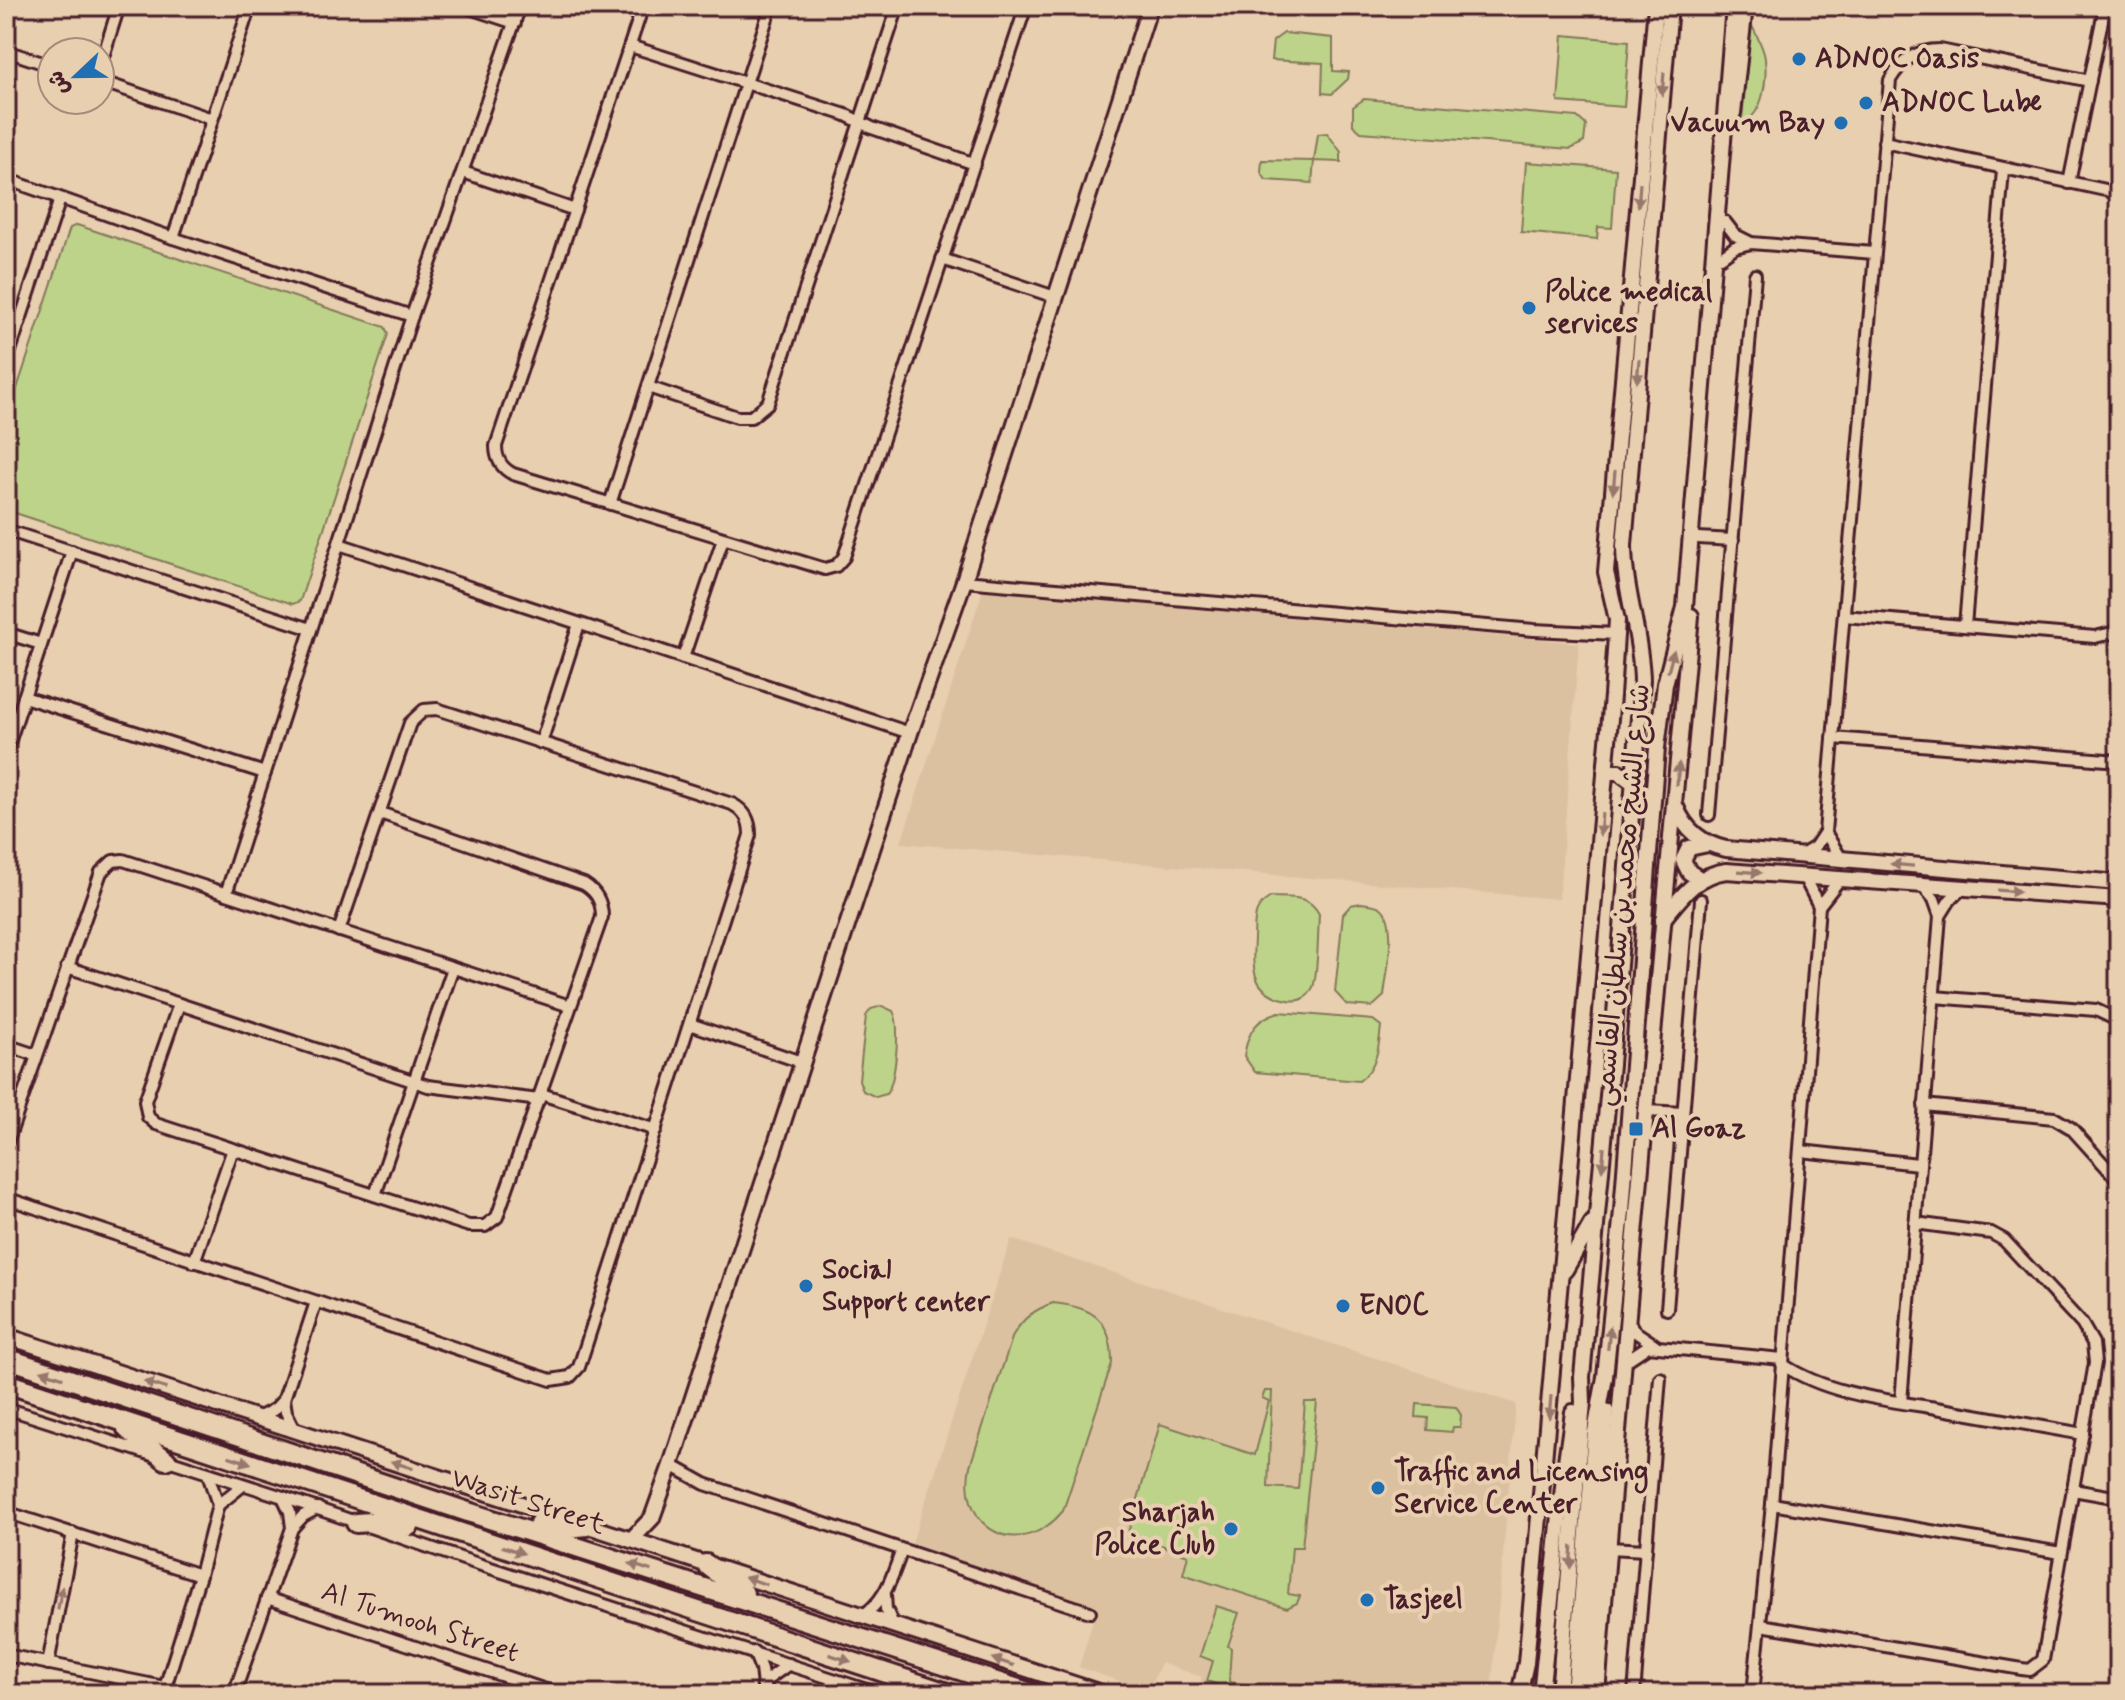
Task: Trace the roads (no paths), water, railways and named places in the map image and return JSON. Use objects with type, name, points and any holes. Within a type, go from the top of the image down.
[{"type":"highway","name":"Wasit Street","points":[[6,1358],[471,1513],[1034,1694]]},
{"type":"highway","name":"Wasit Street","points":[[6,1383],[950,1694]]},
{"type":"highway","points":[[107,1417],[166,1460]]},
{"type":"highway","points":[[471,1513],[489,1507],[558,1529],[587,1526]]},
{"type":"highway","points":[[356,1523],[394,1522],[453,1540],[472,1536]]},
{"type":"highway","points":[[706,1564],[759,1605]]},
{"type":"street","points":[[110,36],[119,6]]},
{"type":"street","points":[[173,238],[250,6]]},
{"type":"street","points":[[463,6],[515,23]]},
{"type":"street","points":[[226,894],[412,316],[520,6]]},
{"type":"street","points":[[643,6],[496,453],[501,466],[513,474],[819,569],[831,568],[841,562],[1026,6]]},
{"type":"street","points":[[610,504],[771,6]]},
{"type":"street","points":[[648,387],[737,417],[751,417],[764,409],[898,6]]},
{"type":"street","points":[[631,1540],[652,1518],[671,1465],[910,733],[964,581],[1150,6]]},
{"type":"street","points":[[1519,1694],[1529,1633],[1563,1274],[1606,765],[1617,620],[1606,572],[1656,6]]},
{"type":"street","name":"شارع الشيخ محمد بن سلطان القاسمي","points":[[1559,1694],[1583,1402],[1582,1377],[1637,749],[1642,668],[1627,591],[1624,545],[1670,6]]},
{"type":"street","name":"شارع الشيخ محمد بن سلطان القاسمي","points":[[1574,1694],[1595,1432],[1605,1377],[1634,1068],[1657,748],[1665,684],[1685,607],[1710,333],[1734,6]]},
{"type":"street","points":[[1597,1694],[1653,1019],[1698,538],[1710,333],[1725,222],[1739,40],[1745,6]]},
{"type":"street","points":[[2069,183],[2105,6]]},
{"type":"street","points":[[630,46],[746,82],[975,164]]},
{"type":"street","points":[[1799,856],[1815,847],[1825,832],[1890,80],[1904,61],[1927,50],[1940,50],[2090,81]]},
{"type":"street","points":[[6,51],[36,61]]},
{"type":"street","points":[[116,86],[212,119]]},
{"type":"street","points":[[1884,142],[2119,193]]},
{"type":"street","points":[[1965,626],[2003,170]]},
{"type":"street","points":[[463,172],[575,210]]},
{"type":"street","points":[[6,179],[173,238],[412,316]]},
{"type":"street","points":[[6,363],[60,199]]},
{"type":"street","points":[[1725,222],[1735,235],[1751,243]]},
{"type":"street","points":[[1721,257],[1735,247],[1751,243],[1874,253]]},
{"type":"street","points":[[942,259],[1055,297]]},
{"type":"street","points":[[1709,815],[1755,275]]},
{"type":"street","points":[[6,530],[311,629]]},
{"type":"street","points":[[1698,538],[1733,540]]},
{"type":"street","points":[[683,658],[723,539]]},
{"type":"street","points":[[339,544],[910,733]]},
{"type":"street","points":[[6,752],[72,551]]},
{"type":"street","points":[[964,581],[1534,630],[1616,634]]},
{"type":"street","points":[[1844,616],[2095,637],[2112,633],[2119,626]]},
{"type":"street","points":[[541,743],[579,624]]},
{"type":"street","points":[[6,633],[41,644]]},
{"type":"street","points":[[24,697],[265,773]]},
{"type":"street","points":[[6,1198],[551,1380],[570,1377],[579,1367],[750,835],[745,813],[732,804],[437,709],[424,710],[410,723],[339,931]]},
{"type":"street","points":[[1833,738],[2119,761]]},
{"type":"street","points":[[1606,765],[1637,749]]},
{"type":"street","points":[[1606,765],[1634,783]]},
{"type":"street","points":[[1675,803],[1684,823],[1708,844],[1726,849],[2119,883]]},
{"type":"street","points":[[179,1004],[145,1101],[146,1112],[156,1124],[469,1226],[485,1226],[492,1222],[501,1211],[602,917],[600,901],[591,888],[380,813]]},
{"type":"street","points":[[1825,832],[1842,860]]},
{"type":"street","points":[[1700,879],[1689,872],[1683,860],[1689,848],[1708,844]]},
{"type":"street","points":[[6,1145],[101,872],[113,861],[123,860],[570,1006]]},
{"type":"street","points":[[1663,919],[1700,879],[1733,870],[2119,899]]},
{"type":"street","points":[[1753,1694],[1772,1504],[1819,906],[1803,875]]},
{"type":"street","points":[[1819,906],[1840,879]]},
{"type":"street","points":[[1901,1402],[1940,916],[1934,899],[1922,885]]},
{"type":"street","points":[[1940,916],[1962,888]]},
{"type":"street","points":[[1667,1309],[1701,900]]},
{"type":"street","points":[[67,967],[414,1082],[442,1089],[540,1097],[656,1130]]},
{"type":"street","points":[[375,1195],[453,968]]},
{"type":"street","points":[[1934,997],[2096,1010],[2119,1021]]},
{"type":"street","points":[[1634,1068],[1653,1019]]},
{"type":"street","points":[[690,1024],[804,1063]]},
{"type":"street","points":[[6,1045],[36,1055]]},
{"type":"street","points":[[1924,1105],[2054,1118],[2071,1128],[2119,1181]]},
{"type":"street","points":[[1647,1111],[1683,1113]]},
{"type":"street","points":[[194,1262],[233,1149]]},
{"type":"street","points":[[1801,1151],[1918,1164]]},
{"type":"street","points":[[1563,1274],[1583,1241],[1598,1207]]},
{"type":"street","points":[[1761,1625],[2030,1670],[2043,1660],[2083,1434],[2095,1353],[2093,1343],[2082,1324],[2010,1244],[1998,1236],[1915,1223]]},
{"type":"street","points":[[258,1418],[275,1409],[284,1399],[316,1302]]},
{"type":"street","points":[[1627,1319],[1634,1331],[1656,1346]]},
{"type":"street","points":[[6,1336],[860,1617],[1104,1694]]},
{"type":"street","points":[[1624,1362],[1640,1349],[1656,1346],[1782,1362],[1820,1384],[1901,1402],[2083,1434]]},
{"type":"street","points":[[1541,1694],[1565,1468],[1576,1395],[1582,1377]]},
{"type":"street","points":[[1586,1694],[1607,1403],[1605,1377]]},
{"type":"street","points":[[1634,1694],[1660,1378]]},
{"type":"street","points":[[284,1399],[286,1412],[295,1430]]},
{"type":"street","points":[[6,1408],[879,1694]]},
{"type":"street","points":[[671,1465],[705,1484],[1090,1612]]},
{"type":"street","points":[[6,1655],[164,1691],[218,1505],[208,1474]]},
{"type":"street","points":[[218,1505],[243,1485]]},
{"type":"street","points":[[2073,1490],[2119,1498]]},
{"type":"street","points":[[283,1497],[290,1512],[292,1528]]},
{"type":"street","points":[[1772,1504],[2061,1553]]},
{"type":"street","points":[[234,1694],[292,1528],[303,1516],[318,1508]]},
{"type":"street","points":[[6,1512],[200,1575]]},
{"type":"street","points":[[652,1518],[655,1538],[661,1550]]},
{"type":"street","points":[[48,1664],[73,1533]]},
{"type":"street","points":[[1597,1567],[1609,1548]]},
{"type":"street","points":[[1609,1548],[1646,1550]]},
{"type":"street","points":[[860,1617],[885,1595],[902,1550]]},
{"type":"street","points":[[885,1595],[886,1609],[894,1627]]},
{"type":"street","name":"Al Tumooh Street","points":[[267,1598],[558,1694]]},
{"type":"street","points":[[1529,1633],[1546,1656]]},
{"type":"street","points":[[754,1652],[761,1669],[762,1690]]},
{"type":"street","points":[[762,1690],[774,1673],[789,1664]]},
{"type":"place","name":"ADNOC Oasis","points":[[1799,59]]},
{"type":"place","name":"ADNOC Lube","points":[[1866,103]]},
{"type":"place","name":"Vacuum Bay","points":[[1841,123]]},
{"type":"place","name":"Police medical services","points":[[1529,308]]},
{"type":"place","name":"Al Goaz","points":[[1636,1129]]},
{"type":"place","name":"Social Support center","points":[[806,1286]]},
{"type":"place","name":"ENOC","points":[[1343,1306]]},
{"type":"place","name":"Traffic and Licensing Service Center","points":[[1378,1488]]},
{"type":"place","name":"Sharjah Police Club","points":[[1231,1529]]},
{"type":"place","name":"Tasjeel","points":[[1367,1600]]}]
